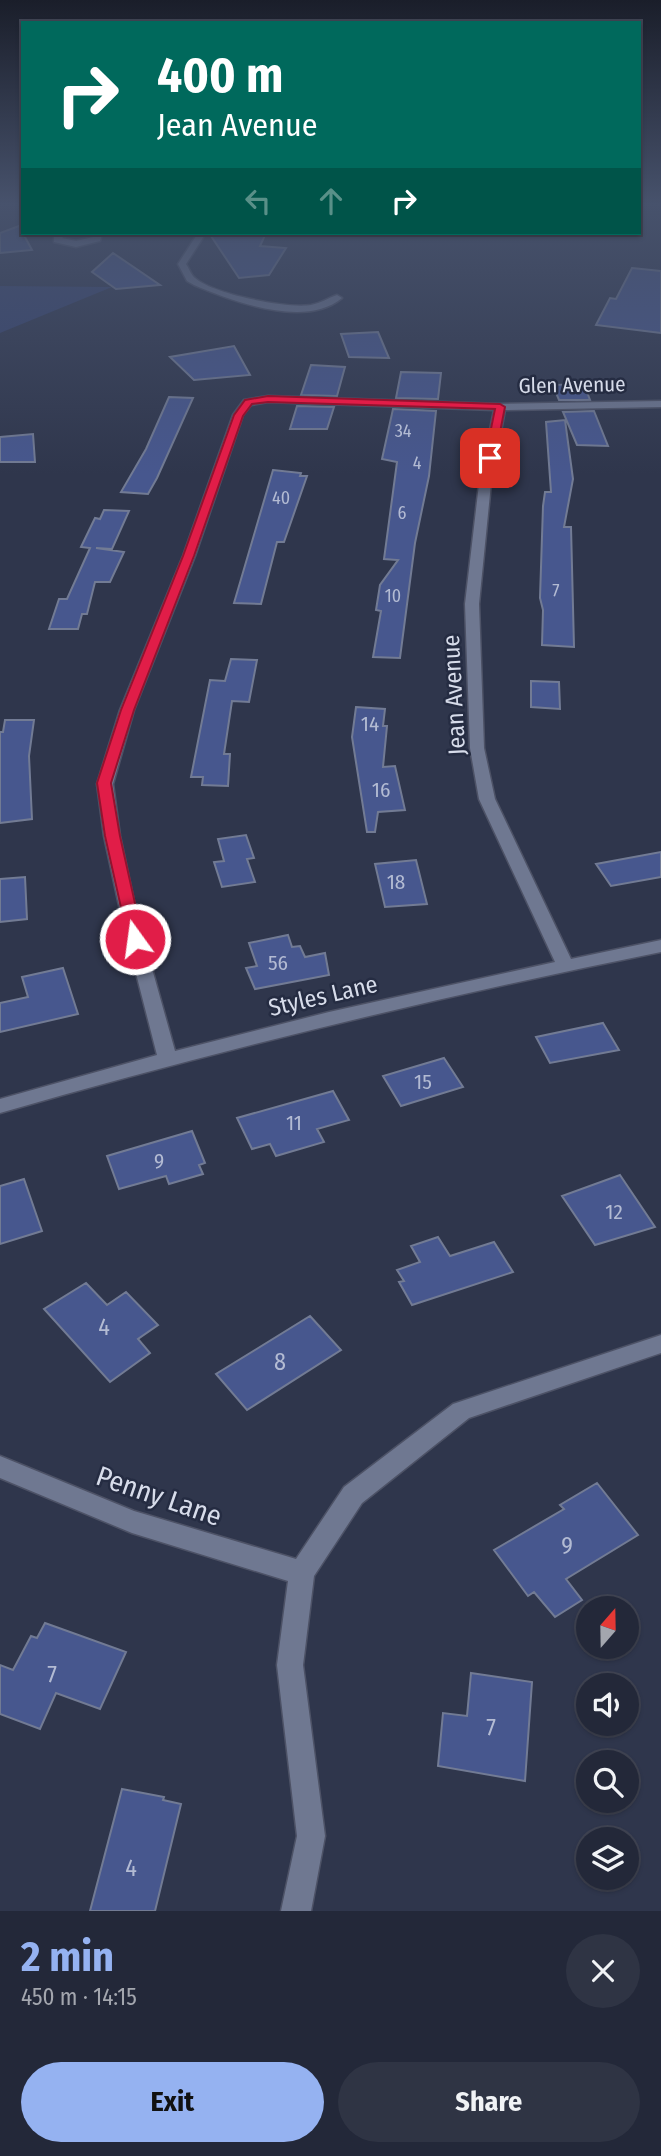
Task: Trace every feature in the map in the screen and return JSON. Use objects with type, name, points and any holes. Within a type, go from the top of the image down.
[{"type":"street","points":[[225,295],[265,305],[303,308],[327,306],[337,298]]},
{"type":"street","name":"Glen Avenue","points":[[167,1057],[129,915],[104,783],[127,710],[189,556],[239,415],[248,402],[268,399],[500,407],[661,404]]},
{"type":"street","name":"Jean Avenue","points":[[500,407],[485,484],[472,604],[478,748],[487,799],[565,965]]},
{"type":"street","name":"Styles Lane","points":[[0,1106],[167,1057],[565,965],[661,946]]},
{"type":"street","points":[[296,1911],[311,1836],[290,1665],[302,1573],[353,1495],[461,1411],[661,1344]]},
{"type":"street","name":"Penny Lane","points":[[0,1467],[132,1522],[302,1573]]},
{"type":"shaded area","points":[[0,295],[92,295],[0,333]]},
{"type":"building","points":[[618,295],[661,295],[661,333],[596,325],[610,298],[616,299]]},
{"type":"building","points":[[378,332],[389,358],[349,357],[341,334]]},
{"type":"building","points":[[234,346],[250,375],[194,380],[170,357]]},
{"type":"building","points":[[311,365],[345,367],[337,396],[301,395]]},
{"type":"building","points":[[401,372],[441,373],[438,399],[396,398]]},
{"type":"building","points":[[584,384],[590,400],[559,400],[554,388],[554,385]]},
{"type":"building","points":[[169,397],[193,398],[157,478],[148,494],[121,492],[146,449]]},
{"type":"building","points":[[297,406],[334,407],[327,429],[290,429]]},
{"type":"building","points":[[393,409],[436,411],[429,476],[415,543],[400,658],[373,657],[381,611],[376,610],[380,585],[398,560],[384,559],[397,462],[382,459]]},
{"type":"building","points":[[594,411],[608,446],[577,445],[563,412]]},
{"type":"building","points":[[565,420],[573,479],[564,527],[571,527],[574,647],[542,645],[543,610],[540,598],[543,506],[545,492],[551,492],[546,422]]},
{"type":"building","points":[[33,434],[35,462],[0,462],[0,437]]},
{"type":"building","points":[[273,470],[307,476],[284,542],[277,542],[261,604],[234,603]]},
{"type":"building","points":[[104,510],[129,511],[112,549],[96,548],[124,552],[110,582],[95,582],[87,614],[82,614],[78,629],[49,629],[59,599],[67,599],[90,548],[81,547],[95,518],[100,519]]},
{"type":"building","points":[[231,659],[257,660],[249,702],[232,701],[224,754],[230,754],[228,786],[202,785],[203,777],[191,777],[210,680],[225,681]]},
{"type":"building","points":[[531,681],[559,682],[560,709],[531,707]]},
{"type":"building","points":[[356,707],[385,709],[383,726],[387,726],[383,767],[395,766],[405,810],[378,812],[375,832],[367,832],[352,737]]},
{"type":"building","points":[[5,720],[34,720],[29,756],[32,819],[0,823],[0,732],[3,732]]},
{"type":"building","points":[[246,835],[254,858],[247,859],[255,882],[222,887],[214,862],[224,861],[218,839]]},
{"type":"building","points":[[661,852],[661,877],[611,886],[596,864]]},
{"type":"building","points":[[416,860],[427,904],[385,907],[375,864]]},
{"type":"building","points":[[25,877],[27,919],[0,922],[0,879]]},
{"type":"building","points":[[288,935],[292,947],[300,946],[305,957],[325,953],[329,975],[255,989],[246,968],[257,966],[249,943]]},
{"type":"building","points":[[63,968],[78,1014],[0,1032],[0,1003],[28,997],[22,977]]},
{"type":"building","points":[[603,1023],[619,1050],[550,1063],[536,1037]]},
{"type":"building","points":[[444,1058],[463,1087],[401,1106],[383,1076]]},
{"type":"building","points":[[333,1091],[349,1120],[317,1129],[324,1142],[276,1156],[270,1144],[252,1149],[237,1118]]},
{"type":"building","points":[[192,1131],[205,1163],[199,1165],[203,1174],[169,1184],[166,1176],[119,1189],[107,1156]]},
{"type":"building","points":[[620,1175],[655,1227],[595,1245],[562,1196]]},
{"type":"building","points":[[24,1179],[42,1231],[0,1244],[0,1186]]},
{"type":"building","points":[[438,1237],[450,1256],[494,1242],[513,1272],[412,1305],[399,1282],[404,1281],[397,1270],[420,1262],[411,1246]]},
{"type":"building","points":[[86,1283],[107,1305],[126,1292],[158,1325],[138,1339],[150,1353],[110,1382],[44,1309]]},
{"type":"building","points":[[310,1316],[341,1350],[247,1410],[216,1374]]},
{"type":"building","points":[[597,1483],[638,1535],[566,1579],[579,1596],[576,1596],[576,1604],[555,1617],[534,1592],[528,1596],[494,1550],[564,1509],[560,1505]]},
{"type":"building","points":[[45,1623],[126,1652],[100,1709],[56,1693],[40,1729],[0,1714],[0,1665],[13,1670],[31,1636],[37,1638]]},
{"type":"building","points":[[471,1673],[532,1682],[525,1781],[438,1766],[443,1713],[467,1716]]},
{"type":"building","points":[[122,1789],[164,1797],[163,1800],[181,1804],[155,1911],[90,1911]]},
{"type":"route","points":[[135,939],[112,836],[104,783],[127,710],[189,556],[239,415],[248,402],[268,399],[500,407],[490,458]]}]
